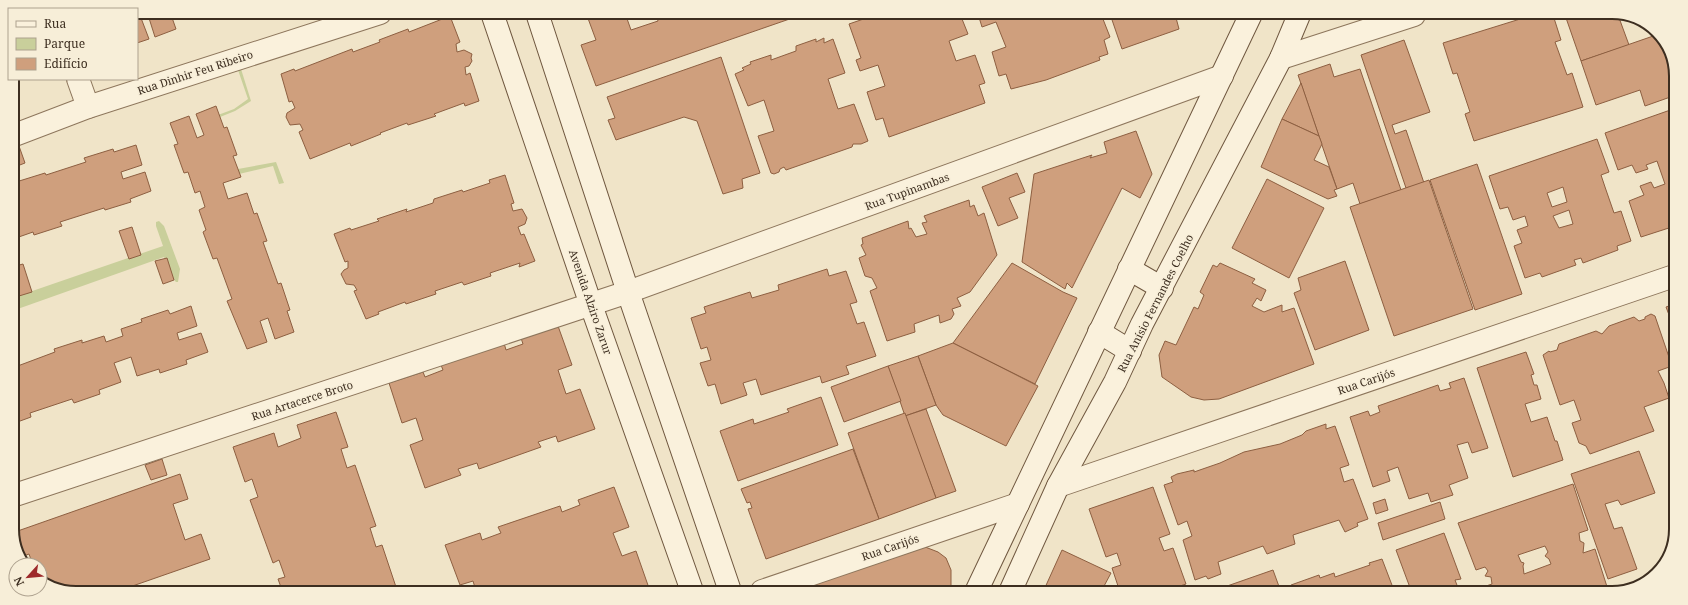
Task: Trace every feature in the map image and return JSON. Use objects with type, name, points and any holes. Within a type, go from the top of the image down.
[{"type":"street","name":"Rua Dinhir Feu Ribeiro","points":[[19,133],[88,107],[361,19]]},
{"type":"street","name":"Avenida Alziro Zarur","points":[[494,19],[591,305],[690,586]]},
{"type":"street","points":[[539,19],[628,292],[728,586]]},
{"type":"street","points":[[979,586],[1248,19]]},
{"type":"street","name":"Rua Anísio Fernandes Coelho","points":[[1013,586],[1058,486],[1115,382],[1281,58],[1297,19]]},
{"type":"street","points":[[1281,58],[1402,19]]},
{"type":"street","name":"Rua Tupinambas","points":[[591,305],[1222,76]]},
{"type":"street","points":[[78,80],[88,107]]},
{"type":"street","points":[[1129,269],[1162,288]]},
{"type":"street","name":"Rua Carijós","points":[[1058,486],[1669,278]]},
{"type":"street","name":"Rua Artacerce Broto","points":[[19,494],[591,305]]},
{"type":"street","points":[[1099,332],[1130,351]]},
{"type":"street","name":"Rua Carijós","points":[[777,586],[1018,504]]},
{"type":"green space","points":[[241,69],[251,101],[235,111],[220,117],[218,115],[234,109],[248,99],[238,70]]},
{"type":"green space","points":[[276,162],[284,183],[279,184],[273,166],[239,174],[238,169]]},
{"type":"green space","points":[[159,221],[164,226],[180,269],[178,282],[174,280],[164,257],[19,309],[19,296],[163,246],[156,222]]},
{"type":"building","points":[[138,19],[141,19],[149,39],[138,43]]},
{"type":"building","points":[[149,19],[172,19],[176,29],[155,37]]},
{"type":"building","points":[[442,19],[451,19],[460,42],[456,44],[457,52],[464,50],[472,54],[472,61],[469,66],[465,67],[466,75],[470,73],[479,101],[465,106],[464,103],[434,114],[436,116],[408,125],[407,123],[351,146],[350,143],[310,159],[299,132],[303,130],[300,124],[290,125],[286,117],[287,113],[295,108],[292,101],[289,102],[281,74],[294,69],[295,71],[352,49],[353,52],[408,29],[409,32]]},
{"type":"building","points":[[588,19],[627,19],[631,30],[658,21],[658,19],[790,19],[596,86],[581,45],[596,40]]},
{"type":"building","points":[[864,19],[962,19],[968,34],[949,41],[956,61],[975,55],[985,83],[979,85],[985,103],[889,137],[883,118],[876,120],[867,92],[885,86],[878,65],[860,71],[856,60],[861,58],[849,24]]},
{"type":"building","points":[[980,19],[1103,19],[1110,37],[1104,40],[1108,54],[1099,57],[1100,60],[1046,80],[1011,89],[1006,74],[999,76],[992,52],[1006,47],[996,22],[982,27]]},
{"type":"building","points":[[1112,19],[1176,19],[1179,29],[1122,49]]},
{"type":"building","points":[[1520,19],[1554,19],[1561,40],[1555,42],[1567,75],[1572,73],[1583,107],[1474,141],[1465,114],[1470,112],[1457,73],[1453,74],[1443,43]]},
{"type":"building","points":[[1566,19],[1619,19],[1629,45],[1581,61]]},
{"type":"building","points":[[1652,36],[1665,54],[1669,72],[1669,97],[1645,106],[1640,90],[1596,105],[1581,61]]},
{"type":"building","points":[[824,38],[824,43],[833,39],[845,73],[828,79],[838,109],[854,104],[868,141],[861,144],[853,144],[852,147],[786,170],[784,167],[780,169],[779,172],[774,174],[771,173],[758,136],[774,131],[764,100],[748,106],[735,74],[744,70],[742,68],[751,64],[750,62],[771,55],[771,60],[796,51],[796,46],[816,39],[816,42]]},
{"type":"building","points":[[1404,40],[1430,112],[1392,125],[1395,134],[1406,130],[1424,183],[1406,188],[1361,55]]},
{"type":"building","points":[[721,57],[760,173],[742,179],[743,188],[723,194],[697,121],[684,117],[616,140],[608,120],[615,118],[607,97]]},
{"type":"building","points":[[1330,64],[1334,77],[1360,69],[1401,190],[1360,204],[1353,183],[1337,189],[1298,75]]},
{"type":"building","points":[[1301,83],[1319,136],[1282,119]]},
{"type":"building","points":[[216,106],[224,128],[227,127],[237,155],[233,156],[241,177],[223,183],[228,199],[247,193],[254,214],[257,213],[267,241],[263,242],[278,284],[281,283],[290,310],[287,311],[294,332],[275,339],[268,318],[260,321],[267,342],[247,349],[227,301],[232,299],[217,258],[213,259],[203,232],[206,230],[199,210],[205,207],[200,191],[195,193],[188,172],[184,173],[174,145],[178,144],[170,123],[189,116],[197,138],[204,135],[196,114]]},
{"type":"building","points":[[1669,110],[1669,228],[1641,237],[1629,201],[1644,195],[1640,186],[1651,182],[1654,188],[1665,184],[1657,161],[1646,165],[1648,169],[1636,173],[1632,165],[1618,170],[1605,133]]},
{"type":"building","points":[[1282,119],[1319,136],[1322,144],[1314,160],[1329,167],[1337,189],[1334,190],[1337,196],[1328,199],[1261,167]]},
{"type":"building","points":[[1136,131],[1152,174],[1140,198],[1122,188],[1072,288],[1067,283],[1065,289],[1022,262],[1034,174],[1092,155],[1090,158],[1107,153],[1104,142]]},
{"type":"building","points":[[1597,139],[1609,172],[1601,175],[1605,187],[1614,213],[1621,211],[1631,241],[1617,246],[1618,250],[1583,263],[1581,258],[1574,260],[1576,265],[1542,277],[1540,273],[1525,278],[1514,246],[1522,243],[1517,230],[1528,226],[1525,216],[1513,220],[1508,207],[1500,209],[1489,176]],"holes":[[[1563,187],[1567,202],[1552,207],[1547,193]],[[1569,210],[1573,224],[1559,228],[1553,216]]]},
{"type":"building","points":[[136,145],[142,165],[121,172],[123,179],[145,172],[151,191],[130,199],[131,202],[105,210],[104,208],[60,222],[62,226],[34,235],[33,232],[19,237],[19,181],[45,173],[46,175],[86,162],[84,158],[113,149],[114,152]]},
{"type":"building","points":[[19,146],[25,163],[19,165]]},
{"type":"building","points":[[1477,164],[1522,294],[1475,310],[1430,180]]},
{"type":"building","points":[[1017,173],[1025,192],[1009,198],[1018,218],[998,226],[982,187]]},
{"type":"building","points":[[505,175],[514,203],[511,204],[513,211],[522,209],[527,218],[525,224],[518,227],[521,235],[524,234],[535,261],[519,267],[520,263],[490,273],[491,276],[464,285],[462,282],[435,291],[436,294],[406,304],[405,302],[378,312],[379,314],[366,319],[354,291],[357,290],[354,285],[346,284],[341,274],[348,268],[348,261],[345,262],[334,234],[350,228],[351,230],[379,221],[377,219],[407,209],[406,212],[433,203],[434,199],[462,190],[463,192],[490,183],[489,180]]},
{"type":"building","points":[[1267,179],[1324,208],[1289,278],[1232,248]]},
{"type":"building","points":[[1429,180],[1473,309],[1394,336],[1350,207]]},
{"type":"building","points":[[969,200],[970,207],[974,205],[978,216],[984,213],[997,255],[970,292],[957,298],[961,306],[952,309],[954,314],[951,319],[940,323],[939,315],[914,324],[915,332],[887,341],[870,291],[877,288],[872,278],[865,276],[859,258],[866,255],[861,245],[863,244],[862,238],[908,221],[909,229],[911,228],[916,237],[927,234],[922,223],[927,222],[924,216]]},
{"type":"building","points":[[132,227],[141,255],[129,259],[119,231]]},
{"type":"building","points":[[167,258],[174,280],[163,284],[155,261]]},
{"type":"building","points":[[1345,261],[1369,330],[1315,350],[1294,293],[1301,290],[1298,278]]},
{"type":"building","points":[[1012,263],[1063,292],[1077,298],[1035,384],[953,343]]},
{"type":"building","points":[[1220,263],[1255,279],[1252,283],[1266,290],[1261,301],[1257,298],[1252,306],[1264,312],[1282,305],[1282,312],[1294,308],[1314,364],[1219,399],[1204,400],[1191,397],[1162,377],[1159,355],[1165,341],[1176,345],[1194,307],[1198,309],[1204,295],[1200,292],[1213,265],[1217,267]]},
{"type":"building","points":[[23,264],[32,292],[19,296],[19,265]]},
{"type":"building","points":[[827,269],[829,276],[846,271],[857,302],[850,304],[857,324],[864,322],[876,356],[846,366],[849,374],[822,383],[820,376],[761,395],[756,379],[743,383],[747,395],[721,404],[715,384],[708,386],[700,363],[711,360],[707,347],[701,349],[691,318],[706,313],[704,307],[750,292],[752,298],[779,290],[778,285]]},
{"type":"building","points":[[191,306],[197,326],[177,333],[179,340],[201,333],[208,352],[186,360],[187,364],[160,373],[159,369],[137,376],[131,357],[114,363],[121,382],[99,390],[100,394],[74,403],[72,399],[30,413],[31,417],[19,421],[19,366],[55,352],[54,349],[82,340],[82,343],[104,336],[106,342],[123,336],[121,329],[142,322],[141,319],[168,310],[170,314]]},
{"type":"building","points":[[1669,306],[1669,315],[1666,307]]},
{"type":"building","points":[[1651,314],[1655,316],[1669,357],[1669,367],[1658,371],[1669,398],[1644,407],[1654,431],[1590,454],[1586,446],[1579,443],[1572,423],[1581,420],[1574,400],[1560,405],[1543,355],[1549,351],[1557,350],[1559,344],[1596,331],[1602,334],[1609,326],[1634,317],[1639,321],[1645,319],[1645,317]]},
{"type":"building","points":[[558,326],[572,365],[558,370],[566,394],[580,389],[595,429],[558,442],[556,436],[538,442],[541,447],[479,469],[477,463],[458,469],[461,475],[425,488],[410,445],[423,440],[416,418],[402,423],[389,383],[423,372],[425,377],[443,370],[441,365],[504,343],[506,350],[523,344],[521,338]]},
{"type":"building","points":[[953,343],[1038,386],[1006,446],[943,415],[936,405],[918,356]]},
{"type":"building","points":[[1526,352],[1534,374],[1531,375],[1534,385],[1537,385],[1541,399],[1525,404],[1531,422],[1547,417],[1563,460],[1513,477],[1477,368]]},
{"type":"building","points":[[918,356],[936,405],[905,416],[888,366]]},
{"type":"building","points":[[888,366],[901,401],[844,422],[831,387]]},
{"type":"building","points":[[1464,378],[1488,448],[1472,453],[1468,442],[1457,445],[1468,478],[1449,485],[1453,495],[1431,502],[1428,493],[1409,499],[1398,467],[1387,471],[1390,481],[1373,487],[1350,417],[1368,411],[1370,416],[1380,412],[1378,406],[1438,385],[1440,391],[1451,388],[1449,383]]},
{"type":"building","points":[[821,397],[838,445],[738,481],[720,431],[753,419],[754,424],[789,412],[787,409]]},
{"type":"building","points":[[926,409],[956,491],[936,498],[905,416]]},
{"type":"building","points":[[336,412],[348,447],[341,449],[347,468],[355,465],[376,526],[370,528],[376,547],[382,545],[396,586],[281,586],[278,579],[285,577],[279,560],[273,563],[250,500],[258,497],[252,479],[245,482],[233,447],[274,433],[278,447],[301,438],[297,425]]},
{"type":"building","points":[[905,413],[936,498],[879,519],[848,433]]},
{"type":"building","points":[[1326,424],[1326,429],[1335,426],[1349,465],[1340,468],[1344,482],[1353,479],[1368,519],[1357,523],[1358,526],[1345,532],[1339,520],[1293,535],[1295,544],[1267,554],[1263,546],[1218,562],[1221,574],[1208,579],[1206,576],[1195,580],[1183,540],[1192,536],[1187,521],[1178,525],[1164,485],[1173,482],[1171,477],[1177,474],[1194,470],[1194,472],[1220,463],[1244,452],[1280,444],[1302,435],[1306,431]]},
{"type":"building","points":[[853,449],[879,519],[766,559],[748,509],[752,508],[750,502],[747,503],[741,489]]},
{"type":"building","points":[[1639,451],[1655,493],[1621,505],[1618,500],[1605,504],[1614,529],[1622,527],[1637,569],[1608,579],[1571,474]]},
{"type":"building","points":[[162,459],[167,475],[151,480],[145,465]]},
{"type":"building","points":[[180,474],[188,499],[173,504],[185,540],[201,534],[210,559],[132,586],[65,585],[48,578],[48,557],[30,557],[29,554],[25,555],[19,531]]},
{"type":"building","points":[[1573,484],[1588,530],[1579,533],[1580,541],[1584,543],[1583,553],[1595,549],[1607,586],[1486,586],[1492,584],[1491,577],[1485,576],[1488,571],[1485,567],[1476,570],[1458,523]],"holes":[[[1545,546],[1548,552],[1545,556],[1549,559],[1551,564],[1524,574],[1524,563],[1521,562],[1518,555]]]},
{"type":"building","points":[[614,487],[629,527],[613,533],[622,556],[636,551],[648,586],[474,586],[473,581],[460,585],[445,545],[480,533],[482,540],[501,533],[498,527],[560,506],[562,512],[580,505],[578,500]]},
{"type":"building","points":[[1153,487],[1170,534],[1159,538],[1164,551],[1173,548],[1186,584],[1180,586],[1118,586],[1112,568],[1121,565],[1117,553],[1106,557],[1089,509]]},
{"type":"building","points":[[1385,499],[1388,510],[1376,514],[1373,503]]},
{"type":"building","points":[[1440,502],[1445,519],[1383,540],[1378,523]]},
{"type":"building","points":[[1444,533],[1461,579],[1455,580],[1457,586],[1409,586],[1396,550]]},
{"type":"building","points":[[920,545],[938,552],[946,558],[951,570],[950,586],[811,586]]},
{"type":"building","points":[[1062,550],[1111,573],[1104,586],[1046,586]]},
{"type":"building","points":[[1382,559],[1392,586],[1291,585],[1319,575],[1320,578],[1334,573],[1335,577],[1370,565],[1369,563]]},
{"type":"building","points":[[1273,570],[1279,586],[1227,586]]}]
